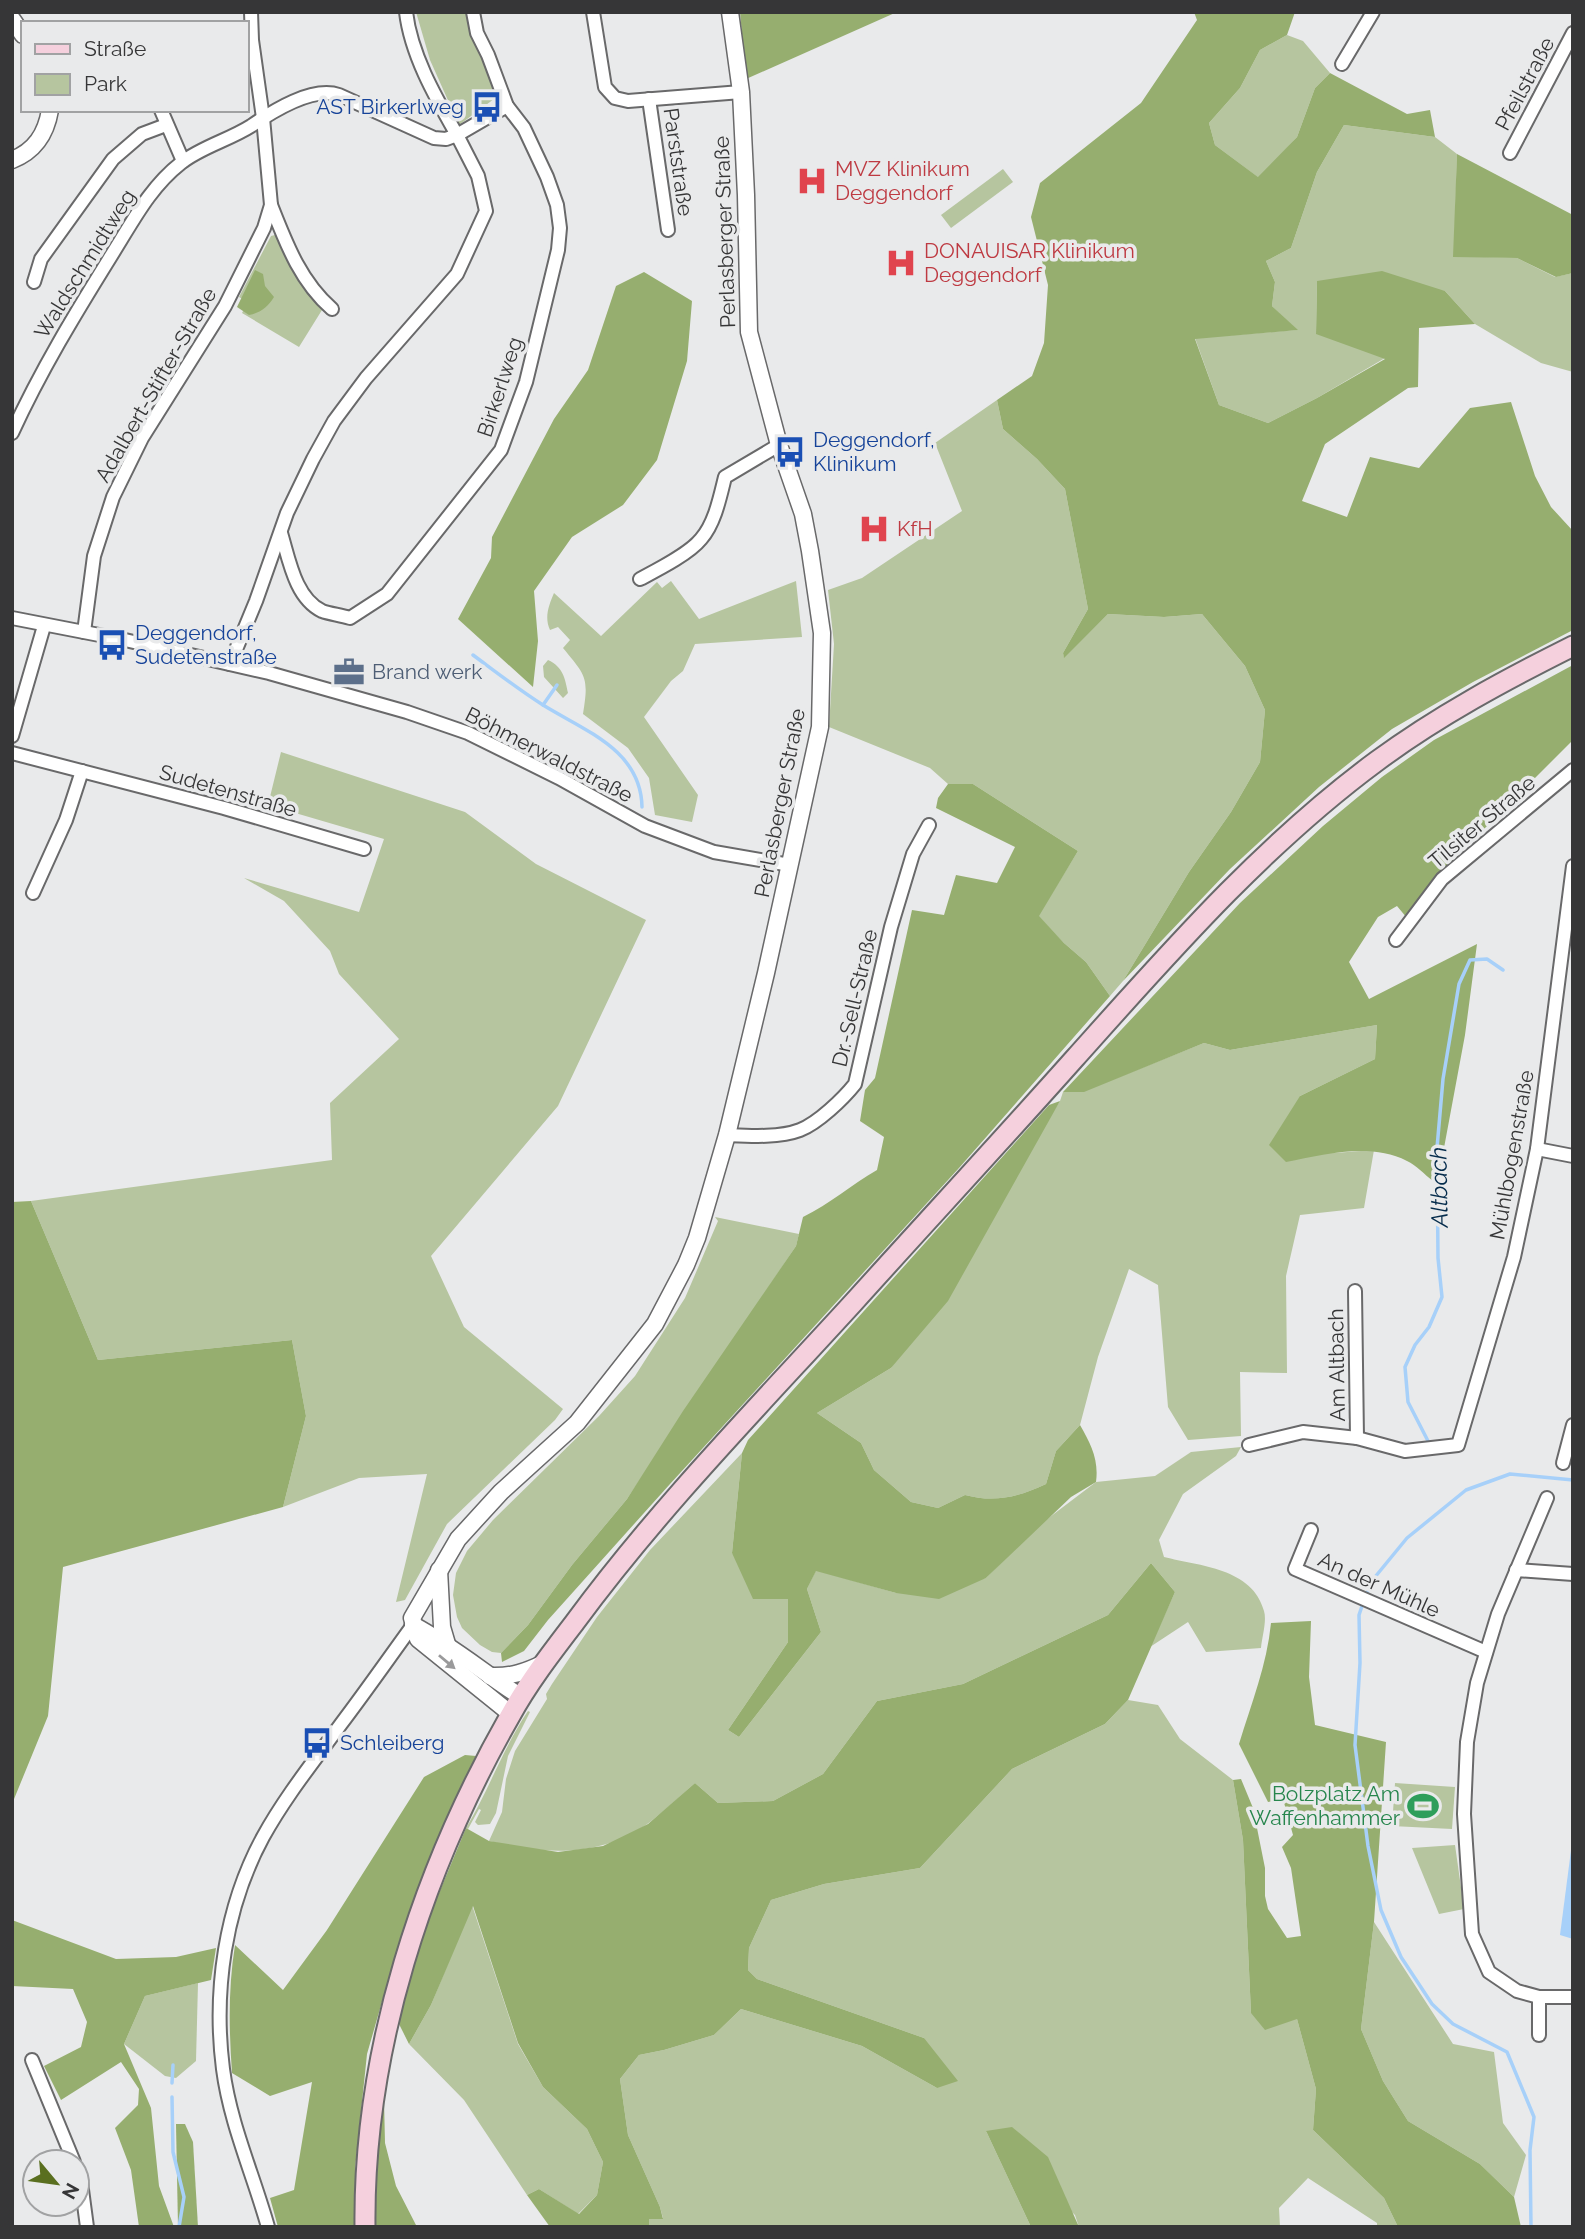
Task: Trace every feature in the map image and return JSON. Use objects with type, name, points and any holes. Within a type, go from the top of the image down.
[{"type":"main road","points":[[365,2227],[364,2175],[379,2060],[415,1923],[449,1839],[516,1706],[544,1663],[621,1560],[707,1461],[1049,1088],[1185,935],[1308,819],[1377,762],[1458,707],[1573,646]]},
{"type":"street","name":"Adalbert-Stifter-Straße","points":[[251,12],[254,64],[263,118],[271,205],[291,257],[323,301],[332,309]]},
{"type":"street","points":[[230,664],[292,502],[334,421],[383,357],[457,274],[486,211],[478,176],[441,107],[409,32],[405,12]]},
{"type":"street","name":"Birkerlweg","points":[[281,533],[292,569],[306,600],[322,611],[350,618],[387,594],[501,450],[526,382],[553,272],[560,228],[557,205],[547,177],[524,128],[506,106],[488,55],[477,33],[473,12]]},
{"type":"street","name":"Parststraße","points":[[593,12],[606,88],[615,98],[628,101],[741,92]]},
{"type":"street","name":"Perlasberger Straße","points":[[413,1625],[415,1610],[458,1539],[501,1492],[576,1423],[599,1396],[655,1324],[686,1265],[697,1238],[727,1135],[820,727],[822,633],[803,514],[779,445],[749,332],[741,92],[730,12]]},
{"type":"street","points":[[1342,64],[1373,12]]},
{"type":"street","name":"Pfeilstraße","points":[[1510,153],[1573,33]]},
{"type":"street","name":"Waldschmidtweg","points":[[12,433],[53,350],[140,207],[161,180],[183,161],[246,129],[272,111],[312,95],[332,93],[433,138],[446,139],[457,135]]},
{"type":"street","name":"Parststraße","points":[[649,99],[667,230]]},
{"type":"street","points":[[457,135],[506,106]]},
{"type":"street","points":[[12,160],[28,153],[37,144],[49,112]]},
{"type":"street","points":[[161,112],[183,161]]},
{"type":"street","points":[[34,282],[41,259],[113,159],[142,134],[166,125]]},
{"type":"street","name":"Adalbert-Stifter-Straße","points":[[84,632],[94,556],[113,497],[142,438],[225,306],[264,228],[271,205]]},
{"type":"street","points":[[640,579],[666,565],[701,540],[716,510],[725,477],[779,445]]},
{"type":"street","points":[[12,618],[44,626],[12,736]]},
{"type":"street","name":"Böhmerwaldstraße","points":[[44,626],[84,632],[230,664],[352,695],[468,733],[559,778],[645,826],[714,852],[790,865]]},
{"type":"street","name":"Sudetenstraße","points":[[12,754],[224,808],[364,849]]},
{"type":"street","name":"Tilsiter Straße","points":[[1396,940],[1442,879],[1573,770]]},
{"type":"street","points":[[33,893],[66,820],[82,771]]},
{"type":"street","name":"Dr.-Sell-Straße","points":[[727,1135],[758,1136],[800,1130],[841,1101],[855,1084],[891,927],[913,854],[929,825]]},
{"type":"street","name":"Mühlbogenstraße","points":[[1357,1438],[1405,1451],[1458,1445],[1514,1257],[1537,1149],[1573,866]]},
{"type":"street","points":[[1537,1149],[1573,1156]]},
{"type":"street","name":"Am Altbach","points":[[1355,1291],[1357,1438]]},
{"type":"street","points":[[1563,1463],[1573,1425]]},
{"type":"street","points":[[1249,1444],[1303,1432],[1357,1438]]},
{"type":"street","points":[[1547,1498],[1516,1570],[1486,1652],[1471,1710],[1464,1814],[1472,1934],[1489,1972],[1517,1991],[1539,1997],[1573,1997]]},
{"type":"street","name":"An der Mühle","points":[[1311,1530],[1296,1569],[1486,1652]]},
{"type":"street","points":[[439,1569],[442,1627],[446,1644]]},
{"type":"street","points":[[1516,1570],[1573,1574]]},
{"type":"street","points":[[413,1625],[446,1644],[489,1676],[516,1706]]},
{"type":"street","points":[[413,1625],[418,1639],[516,1706]]},
{"type":"street","points":[[268,2227],[234,2119],[224,2071],[221,2043],[222,1976],[228,1930],[242,1885],[262,1838],[293,1789],[413,1625]]},
{"type":"street","points":[[489,1676],[506,1677],[523,1673],[544,1663]]},
{"type":"street","points":[[1539,1997],[1539,2035]]},
{"type":"street","points":[[32,2060],[68,2148]]},
{"type":"green space","points":[[416,12],[475,12],[498,96],[459,125],[430,60]]},
{"type":"green space","points":[[740,12],[897,12],[746,79]]},
{"type":"green space","points":[[1194,12],[1295,12],[1287,35],[1260,50],[1240,88],[1209,123],[1215,145],[1258,177],[1297,137],[1315,88],[1330,73],[1407,114],[1430,110],[1435,137],[1344,125],[1317,172],[1291,248],[1266,261],[1275,282],[1272,306],[1298,330],[1195,339],[1219,405],[1268,423],[1385,359],[1316,334],[1317,281],[1382,271],[1445,291],[1475,324],[1419,328],[1418,387],[1408,388],[1325,444],[1302,501],[1347,517],[1370,457],[1419,468],[1470,408],[1511,402],[1535,476],[1551,507],[1573,531],[1573,630],[1473,682],[1392,729],[1319,787],[1230,869],[1123,981],[1260,762],[1265,710],[1245,666],[1202,614],[1164,617],[1108,614],[1064,658],[1063,653],[1088,609],[1065,489],[1003,429],[997,400],[1032,376],[1044,343],[1048,285],[1031,217],[1040,183],[1141,103],[1197,20]]},
{"type":"green space","points":[[1287,35],[1303,41],[1330,73],[1315,88],[1297,137],[1259,178],[1215,145],[1209,123],[1240,88],[1260,50]]},
{"type":"green space","points":[[1344,125],[1435,137],[1457,154],[1454,256],[1517,258],[1555,277],[1573,273],[1573,372],[1541,363],[1475,324],[1445,291],[1317,281],[1316,333],[1385,358],[1268,423],[1219,405],[1195,338],[1297,330],[1272,306],[1275,282],[1266,261],[1291,248],[1317,172]]},
{"type":"green space","points":[[1457,154],[1573,215],[1573,273],[1556,277],[1517,258],[1453,257]]},
{"type":"green space","points":[[1003,169],[1013,182],[951,228],[941,215]]},
{"type":"green space","points":[[275,235],[299,280],[322,310],[299,347],[242,313],[248,302],[239,297],[271,236]]},
{"type":"green space","points":[[255,270],[263,274],[265,286],[274,297],[263,309],[249,315],[237,307]]},
{"type":"green space","points":[[644,272],[692,301],[687,361],[657,460],[623,505],[572,537],[534,591],[538,641],[533,687],[458,619],[491,558],[492,537],[554,419],[588,370],[616,286]]},
{"type":"green space","points":[[997,400],[1003,429],[1065,489],[1088,609],[1063,653],[1064,657],[1108,614],[1164,617],[1202,614],[1245,666],[1265,710],[1260,762],[1123,981],[1110,996],[1086,962],[1038,916],[1078,851],[973,784],[948,784],[930,768],[829,727],[834,644],[828,590],[862,578],[962,511],[935,443]]},
{"type":"green space","points":[[671,581],[699,619],[796,581],[802,637],[695,644],[683,671],[671,681],[644,717],[698,795],[692,822],[655,815],[649,778],[628,748],[583,714],[586,692],[584,678],[563,648],[570,640],[558,627],[550,630],[547,620],[554,593],[601,636],[657,582],[662,588]]},
{"type":"green space","points":[[548,660],[557,666],[564,678],[568,693],[563,698],[544,677],[543,666]]},
{"type":"green space","points":[[1573,665],[1573,740],[1437,876],[1407,918],[1397,906],[1378,917],[1349,962],[1369,999],[1477,944],[1465,1035],[1441,1164],[1433,1181],[1410,1163],[1392,1155],[1362,1151],[1286,1162],[1269,1145],[1300,1096],[1375,1059],[1377,1025],[1230,1050],[1204,1043],[1084,1092],[1063,1092],[1240,903],[1323,826],[1382,777],[1434,740]]},
{"type":"green space","points":[[281,752],[465,812],[536,864],[646,920],[558,1106],[431,1256],[464,1327],[563,1409],[555,1420],[447,1524],[405,1600],[396,1602],[427,1474],[359,1478],[283,1507],[306,1416],[292,1340],[98,1360],[31,1201],[332,1160],[330,1103],[399,1039],[339,974],[330,951],[284,901],[244,878],[359,912],[384,839],[268,805]]},
{"type":"green space","points":[[948,784],[973,784],[1078,851],[1039,916],[1086,962],[1110,996],[959,1168],[548,1620],[524,1651],[502,1662],[501,1653],[528,1625],[572,1565],[627,1499],[683,1411],[796,1246],[803,1217],[877,1170],[884,1137],[860,1121],[865,1090],[875,1078],[912,910],[944,915],[956,875],[997,883],[1015,847],[936,808],[938,798]]},
{"type":"green space","points":[[1377,1025],[1375,1059],[1300,1096],[1334,1153],[1374,1150],[1364,1208],[1300,1215],[1286,1276],[1287,1373],[1240,1372],[1241,1436],[1188,1440],[1168,1407],[1158,1285],[1129,1269],[1098,1357],[1080,1425],[1056,1451],[1046,1484],[1006,1497],[965,1495],[938,1508],[911,1502],[874,1470],[861,1443],[817,1413],[891,1368],[1060,1101],[1063,1092],[1084,1091],[1204,1043],[1230,1050]]},
{"type":"green space","points":[[1060,1101],[948,1301],[891,1368],[817,1413],[861,1443],[874,1470],[911,1502],[938,1508],[965,1495],[1006,1497],[1046,1484],[1056,1451],[1080,1425],[1093,1452],[1096,1482],[1071,1497],[986,1578],[939,1599],[896,1593],[816,1571],[807,1589],[821,1632],[739,1737],[728,1730],[788,1642],[788,1599],[753,1599],[732,1553],[742,1453],[748,1440],[1049,1105]]},
{"type":"green space","points":[[31,1201],[98,1360],[292,1340],[306,1416],[283,1507],[63,1567],[48,1716],[12,1804],[12,1202]]},
{"type":"green space","points":[[715,1217],[799,1234],[796,1246],[627,1499],[572,1565],[528,1625],[501,1653],[492,1652],[462,1628],[457,1617],[453,1595],[456,1573],[467,1551],[493,1520],[599,1416],[635,1376],[685,1298],[718,1221]]},
{"type":"green space","points":[[1241,1447],[1236,1456],[1183,1494],[1159,1540],[1164,1557],[1223,1571],[1249,1586],[1258,1597],[1265,1615],[1261,1648],[1206,1652],[1188,1622],[1150,1647],[1175,1592],[1151,1563],[1108,1615],[963,1684],[877,1701],[823,1774],[773,1801],[718,1803],[695,1783],[632,1834],[592,1848],[551,1851],[489,1841],[502,1812],[506,1779],[515,1751],[547,1699],[546,1694],[552,1684],[597,1617],[650,1550],[742,1453],[732,1553],[788,1598],[788,1642],[728,1730],[739,1737],[821,1632],[807,1589],[816,1570],[896,1593],[986,1578],[1038,1526],[1096,1482],[1155,1476],[1191,1452]]},
{"type":"green space","points":[[1151,1563],[1175,1592],[1128,1700],[1105,1724],[1012,1769],[920,1868],[824,1884],[771,1900],[749,1948],[748,1970],[757,1979],[924,2038],[958,2081],[937,2088],[862,2046],[741,2009],[714,2035],[639,2055],[620,2079],[628,2135],[663,2219],[649,2219],[649,2227],[550,2227],[527,2195],[539,2189],[579,2214],[597,2195],[603,2162],[587,2129],[543,2087],[518,2043],[473,1906],[431,2005],[409,2044],[395,2016],[417,1946],[466,1828],[489,1841],[558,1852],[603,1846],[648,1824],[695,1783],[718,1803],[773,1801],[823,1774],[877,1701],[963,1684],[1108,1615]]},
{"type":"green space","points":[[1311,1621],[1309,1677],[1315,1725],[1386,1742],[1374,1922],[1361,2029],[1383,2081],[1408,2121],[1480,2164],[1514,2197],[1521,2227],[1398,2227],[1384,2198],[1313,2130],[1316,2089],[1297,2019],[1265,2030],[1251,2013],[1243,1840],[1233,1780],[1241,1779],[1253,1808],[1265,1868],[1268,1909],[1287,1938],[1301,1936],[1291,1868],[1282,1847],[1293,1835],[1283,1799],[1268,1802],[1239,1744],[1262,1669],[1271,1623]]},
{"type":"green space","points":[[1128,1700],[1158,1705],[1180,1739],[1233,1780],[1243,1840],[1251,2013],[1297,2019],[1316,2089],[1313,2130],[1384,2198],[1398,2227],[1377,2227],[1377,2223],[1308,2178],[1279,2208],[1280,2227],[1079,2227],[1075,2215],[986,2131],[1031,2227],[649,2227],[649,2219],[663,2218],[628,2135],[620,2079],[639,2055],[714,2035],[741,2009],[862,2046],[937,2088],[924,2038],[757,1979],[748,1970],[749,1948],[771,1900],[824,1884],[920,1868],[1012,1769],[1105,1724]]},
{"type":"green space","points":[[528,1711],[530,1712],[508,1756],[496,1813],[490,1824],[478,1825],[475,1822],[481,1810],[479,1809],[468,1829],[466,1828],[511,1740]]},
{"type":"green space","points":[[465,1755],[476,1756],[440,1833],[400,1939],[367,2054],[355,2169],[356,2227],[278,2227],[270,2198],[294,2190],[312,2082],[270,2096],[232,2073],[230,2009],[235,1945],[283,1990],[327,1930],[424,1777]]},
{"type":"green space","name":"Bolzplatz Am Waffenhammer","points":[[1395,1783],[1455,1787],[1452,1829],[1392,1826]]},
{"type":"green space","points":[[1455,1845],[1464,1909],[1439,1914],[1412,1848]]},
{"type":"green space","points":[[472,1905],[518,2044],[543,2087],[587,2129],[603,2162],[597,2195],[578,2214],[539,2189],[527,2195],[464,2100],[409,2044],[431,2005]]},
{"type":"green space","points":[[12,1920],[116,1959],[176,1957],[216,1948],[211,1980],[145,1996],[124,2044],[151,2108],[159,2186],[174,2227],[139,2227],[131,2170],[115,2128],[138,2105],[139,2089],[121,2062],[61,2100],[44,2066],[81,2047],[87,2022],[73,1989],[12,1986]]},
{"type":"green space","points":[[1374,1922],[1453,2044],[1494,2052],[1503,2123],[1526,2155],[1514,2197],[1480,2164],[1408,2121],[1383,2081],[1361,2029]]},
{"type":"green space","points":[[198,1983],[196,2061],[176,2078],[165,2076],[124,2044],[145,1996]]},
{"type":"green space","points":[[384,2100],[385,2143],[396,2186],[417,2227],[374,2227],[374,2157]]},
{"type":"green space","points":[[176,2124],[185,2124],[193,2142],[198,2227],[178,2227]]},
{"type":"green space","points":[[1012,2127],[1048,2157],[1079,2227],[1031,2227],[986,2131]]},
{"type":"water","points":[[1573,1835],[1573,1939],[1560,1935]]},
{"type":"waterway","points":[[473,655],[534,699],[608,744],[632,771],[639,787],[642,807]]},
{"type":"waterway","points":[[543,705],[557,685]]},
{"type":"waterway","name":"Altbach","points":[[1428,1441],[1408,1402],[1405,1367],[1415,1345],[1429,1327],[1442,1297],[1438,1258],[1437,1148],[1443,1079],[1459,984],[1470,960],[1487,959],[1503,970]]},
{"type":"waterway","points":[[1366,1596],[1375,1577],[1407,1538],[1466,1490],[1510,1474],[1573,1480]]},
{"type":"waterway","points":[[1363,1603],[1359,1615],[1360,1663],[1355,1745],[1368,1846],[1381,1910],[1401,1957],[1432,2004],[1453,2024],[1507,2052],[1534,2117],[1530,2150],[1531,2227]]},
{"type":"waterway","points":[[172,2083],[173,2065]]},
{"type":"waterway","points":[[172,2097],[173,2152],[184,2197],[179,2227]]},
{"type":"place","name":"AST Birkerlweg","points":[[487,107]]},
{"type":"place","name":"MVZ Klinikum Deggendorf","points":[[812,181]]},
{"type":"place","name":"DONAUISAR Klinikum Deggendorf","points":[[901,263]]},
{"type":"place","name":"Deggendorf, Klinikum","points":[[790,452]]},
{"type":"place","name":"KfH","points":[[874,529]]},
{"type":"place","name":"Deggendorf, Sudetenstraße","points":[[112,645]]},
{"type":"place","name":"Brand werk","points":[[349,672]]},
{"type":"place","name":"Schleiberg","points":[[317,1743]]},
{"type":"place","name":"Bolzplatz Am Waffenhammer","points":[[1423,1806]]}]
